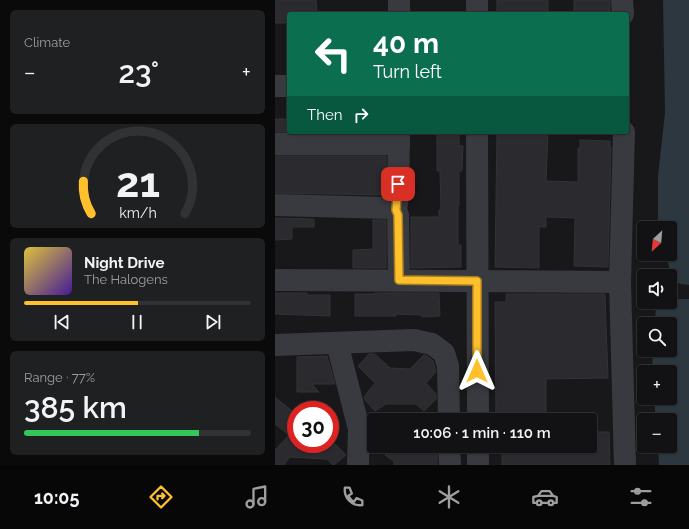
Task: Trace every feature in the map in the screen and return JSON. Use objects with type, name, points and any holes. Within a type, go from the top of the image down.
[{"type":"street","points":[[399,0],[399,12]]},
{"type":"street","points":[[477,0],[477,12]]},
{"type":"street","points":[[623,0],[623,12]]},
{"type":"street","points":[[275,86],[287,86]]},
{"type":"street","points":[[477,134],[478,413]]},
{"type":"street","points":[[624,134],[620,282],[625,465]]},
{"type":"street","points":[[275,144],[399,138],[398,198],[396,210],[398,215],[399,280]]},
{"type":"street","points":[[275,206],[389,208],[396,210]]},
{"type":"street","points":[[275,280],[620,282]]},
{"type":"street","points":[[275,345],[414,340],[432,344],[444,353],[448,366],[449,413]]},
{"type":"street","points":[[337,343],[366,429],[358,465]]},
{"type":"street","points":[[449,453],[450,465]]},
{"type":"street","points":[[478,453],[478,465]]},
{"type":"shaded area","points":[[663,0],[689,0],[689,285],[677,282],[677,269],[669,269],[668,261],[677,261],[677,221],[658,221],[658,176],[665,113]]},
{"type":"shaded area","points":[[677,299],[689,299],[689,465],[659,465],[658,453],[677,453],[677,413],[655,413],[655,405],[677,405],[677,365],[652,365],[653,357],[677,357],[677,317],[655,317],[656,309],[677,309]]},
{"type":"building","points":[[275,0],[316,0],[317,12],[287,12],[287,23],[275,23]]},
{"type":"building","points":[[497,0],[548,0],[548,12],[497,12]]},
{"type":"building","points":[[574,0],[610,0],[610,12],[574,12]]},
{"type":"building","points":[[275,119],[287,119],[287,132],[275,132]]},
{"type":"building","points":[[437,134],[459,134],[459,146],[463,146],[462,171],[459,171],[458,205],[458,245],[461,245],[461,267],[411,268],[411,217],[439,217],[439,210],[441,210],[440,171],[437,171]]},
{"type":"building","points":[[497,134],[548,134],[546,181],[578,182],[578,148],[580,148],[580,140],[610,141],[608,267],[574,266],[575,218],[546,217],[546,227],[539,227],[539,268],[495,267]]},
{"type":"building","points":[[275,156],[386,156],[386,195],[275,193]]},
{"type":"building","points":[[275,218],[314,219],[314,227],[292,227],[292,239],[275,240]]},
{"type":"building","points":[[373,220],[386,220],[386,268],[353,268],[353,250],[373,249]]},
{"type":"building","points":[[275,293],[330,295],[330,316],[275,314]]},
{"type":"building","points":[[439,293],[440,316],[422,317],[422,315],[396,314],[396,316],[355,316],[355,294]]},
{"type":"building","points":[[506,294],[605,294],[608,378],[546,379],[546,413],[496,413],[495,302],[506,302]]},
{"type":"building","points":[[369,354],[375,354],[390,368],[410,369],[424,355],[427,356],[433,361],[436,372],[426,383],[436,394],[436,399],[424,411],[416,404],[386,404],[375,411],[364,397],[375,383],[358,366]]},
{"type":"building","points":[[327,356],[335,384],[312,384],[319,392],[297,392],[297,357]]},
{"type":"building","points":[[275,397],[287,407],[287,433],[275,424]]},
{"type":"building","points":[[597,432],[609,432],[610,465],[502,465],[502,453],[597,453]]},
{"type":"building","points":[[287,437],[287,453],[339,453],[339,448],[346,455],[334,465],[327,459],[290,457],[284,465],[275,465],[275,450]]},
{"type":"building","points":[[386,453],[437,453],[437,465],[394,465],[394,461],[385,455]]},
{"type":"route","points":[[398,184],[396,210],[398,215],[399,280],[477,281],[477,371]]}]
